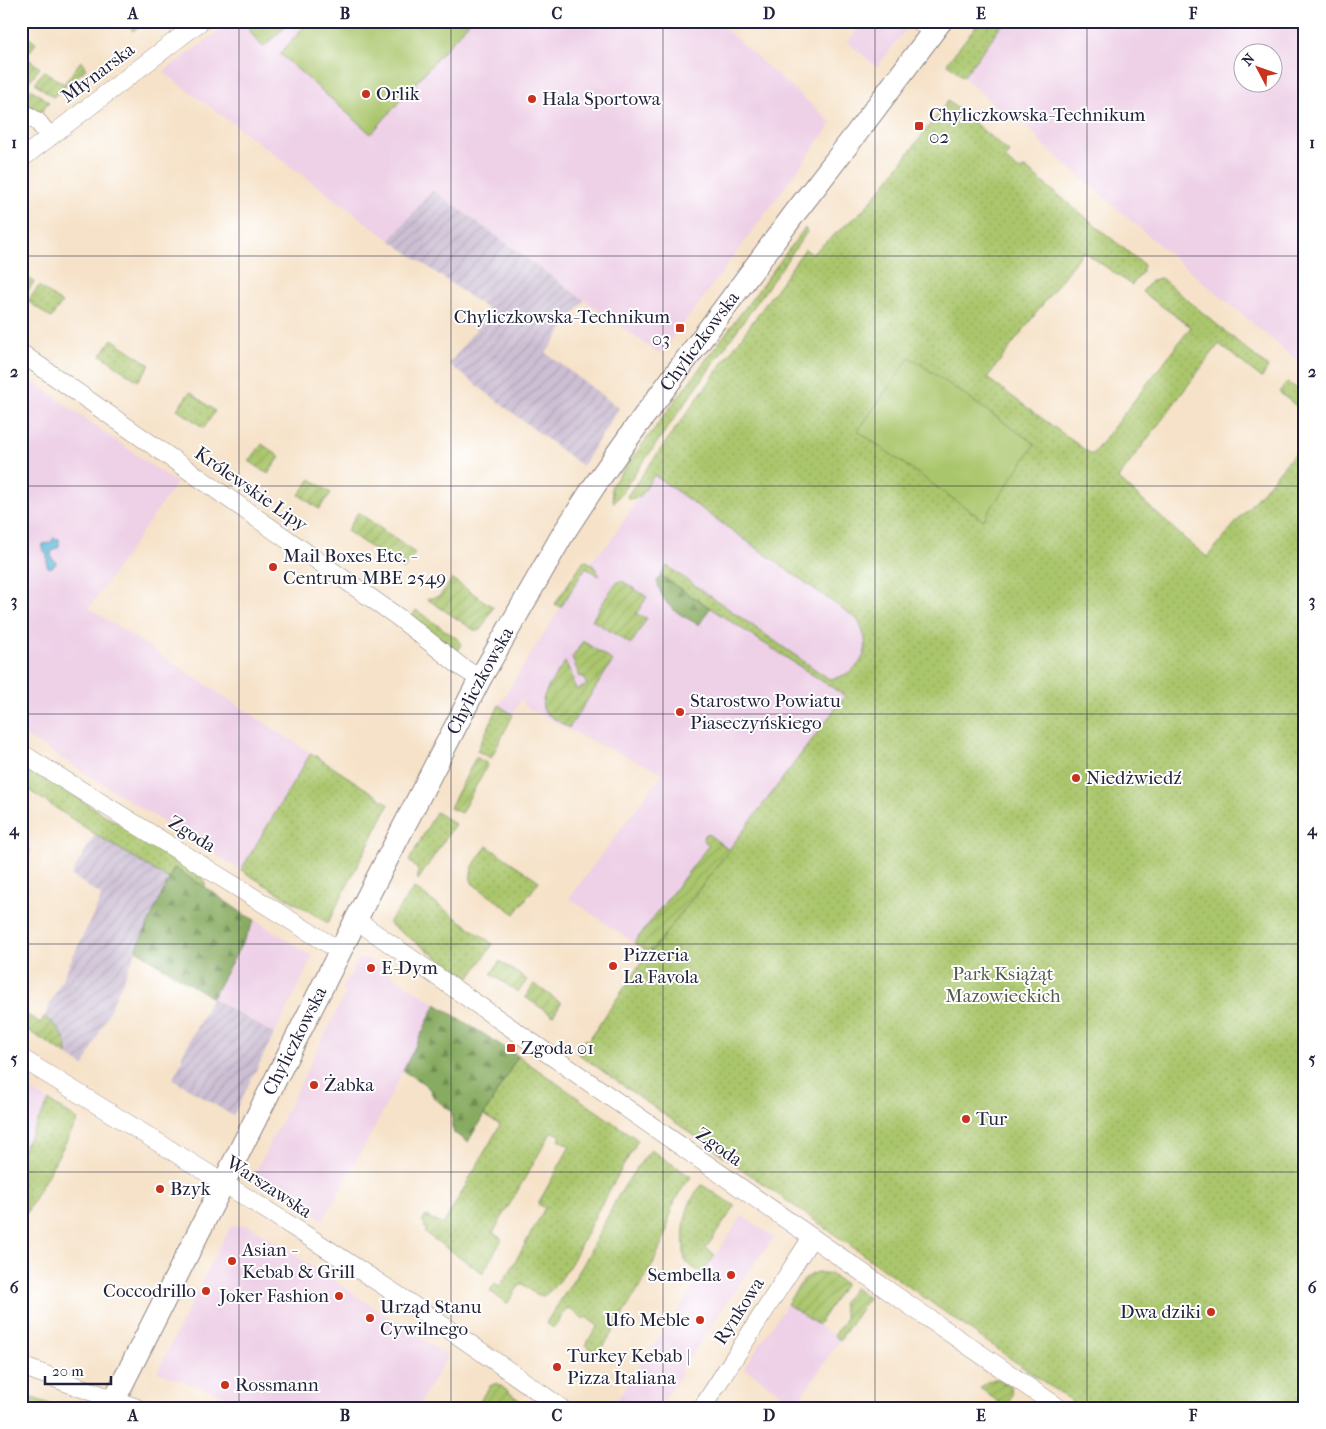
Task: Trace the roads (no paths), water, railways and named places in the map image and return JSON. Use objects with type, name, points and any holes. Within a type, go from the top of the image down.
[{"type":"street","name":"Młynarska","points":[[21,159],[201,21]]},
{"type":"street","name":"Chyliczkowska","points":[[112,1404],[340,951],[480,679],[563,534],[628,438],[795,212],[856,134],[931,25]]},
{"type":"street","points":[[21,111],[38,122],[50,137]]},
{"type":"street","name":"Królewskie Lipy","points":[[21,353],[398,617],[460,666],[480,679]]},
{"type":"street","name":"Zgoda","points":[[21,753],[340,951]]},
{"type":"street","name":"Zgoda","points":[[356,920],[1059,1408]]},
{"type":"street","name":"Warszawska","points":[[21,1058],[223,1182],[491,1357],[561,1408]]},
{"type":"street","name":"Rynkowa","points":[[702,1408],[812,1237]]},
{"type":"street","points":[[21,1366],[112,1404],[137,1408]]},
{"type":"water","points":[[54,538],[59,539],[59,547],[51,552],[52,559],[56,562],[50,568],[47,566],[47,554],[43,550],[43,544],[50,543]]},
{"type":"place","name":"Orlik","points":[[366,94]]},
{"type":"place","name":"Hala Sportowa","points":[[532,99]]},
{"type":"place","name":"Chyliczkowska-Technikum 02","points":[[919,126]]},
{"type":"place","name":"Chyliczkowska-Technikum 03","points":[[680,328]]},
{"type":"place","name":"Mail Boxes Etc. - Centrum MBE 2549","points":[[273,567]]},
{"type":"place","name":"Starostwo Powiatu Piaseczyńskiego","points":[[680,712]]},
{"type":"place","name":"Niedżwiedź","points":[[1076,778]]},
{"type":"place","name":"Pizzeria La Favola","points":[[613,966]]},
{"type":"place","name":"E-Dym","points":[[371,968]]},
{"type":"place","name":"Zgoda 01","points":[[511,1048]]},
{"type":"place","name":"Żabka","points":[[314,1085]]},
{"type":"place","name":"Tur","points":[[966,1119]]},
{"type":"place","name":"Bzyk","points":[[160,1189]]},
{"type":"place","name":"Asian - Kebab & Grill","points":[[232,1261]]},
{"type":"place","name":"Sembella","points":[[731,1275]]},
{"type":"place","name":"Coccodrillo","points":[[206,1291]]},
{"type":"place","name":"Joker Fashion","points":[[339,1296]]},
{"type":"place","name":"Dwa dziki","points":[[1211,1312]]},
{"type":"place","name":"Urząd Stanu Cywilnego","points":[[370,1318]]},
{"type":"place","name":"Ufo Meble","points":[[700,1320]]},
{"type":"place","name":"Turkey Kebab | Pizza Italiana","points":[[557,1367]]},
{"type":"place","name":"Rossmann","points":[[225,1385]]},
{"type":"park label","name":"Park Książąt Mazowieckich","points":[[1003,985]]}]
